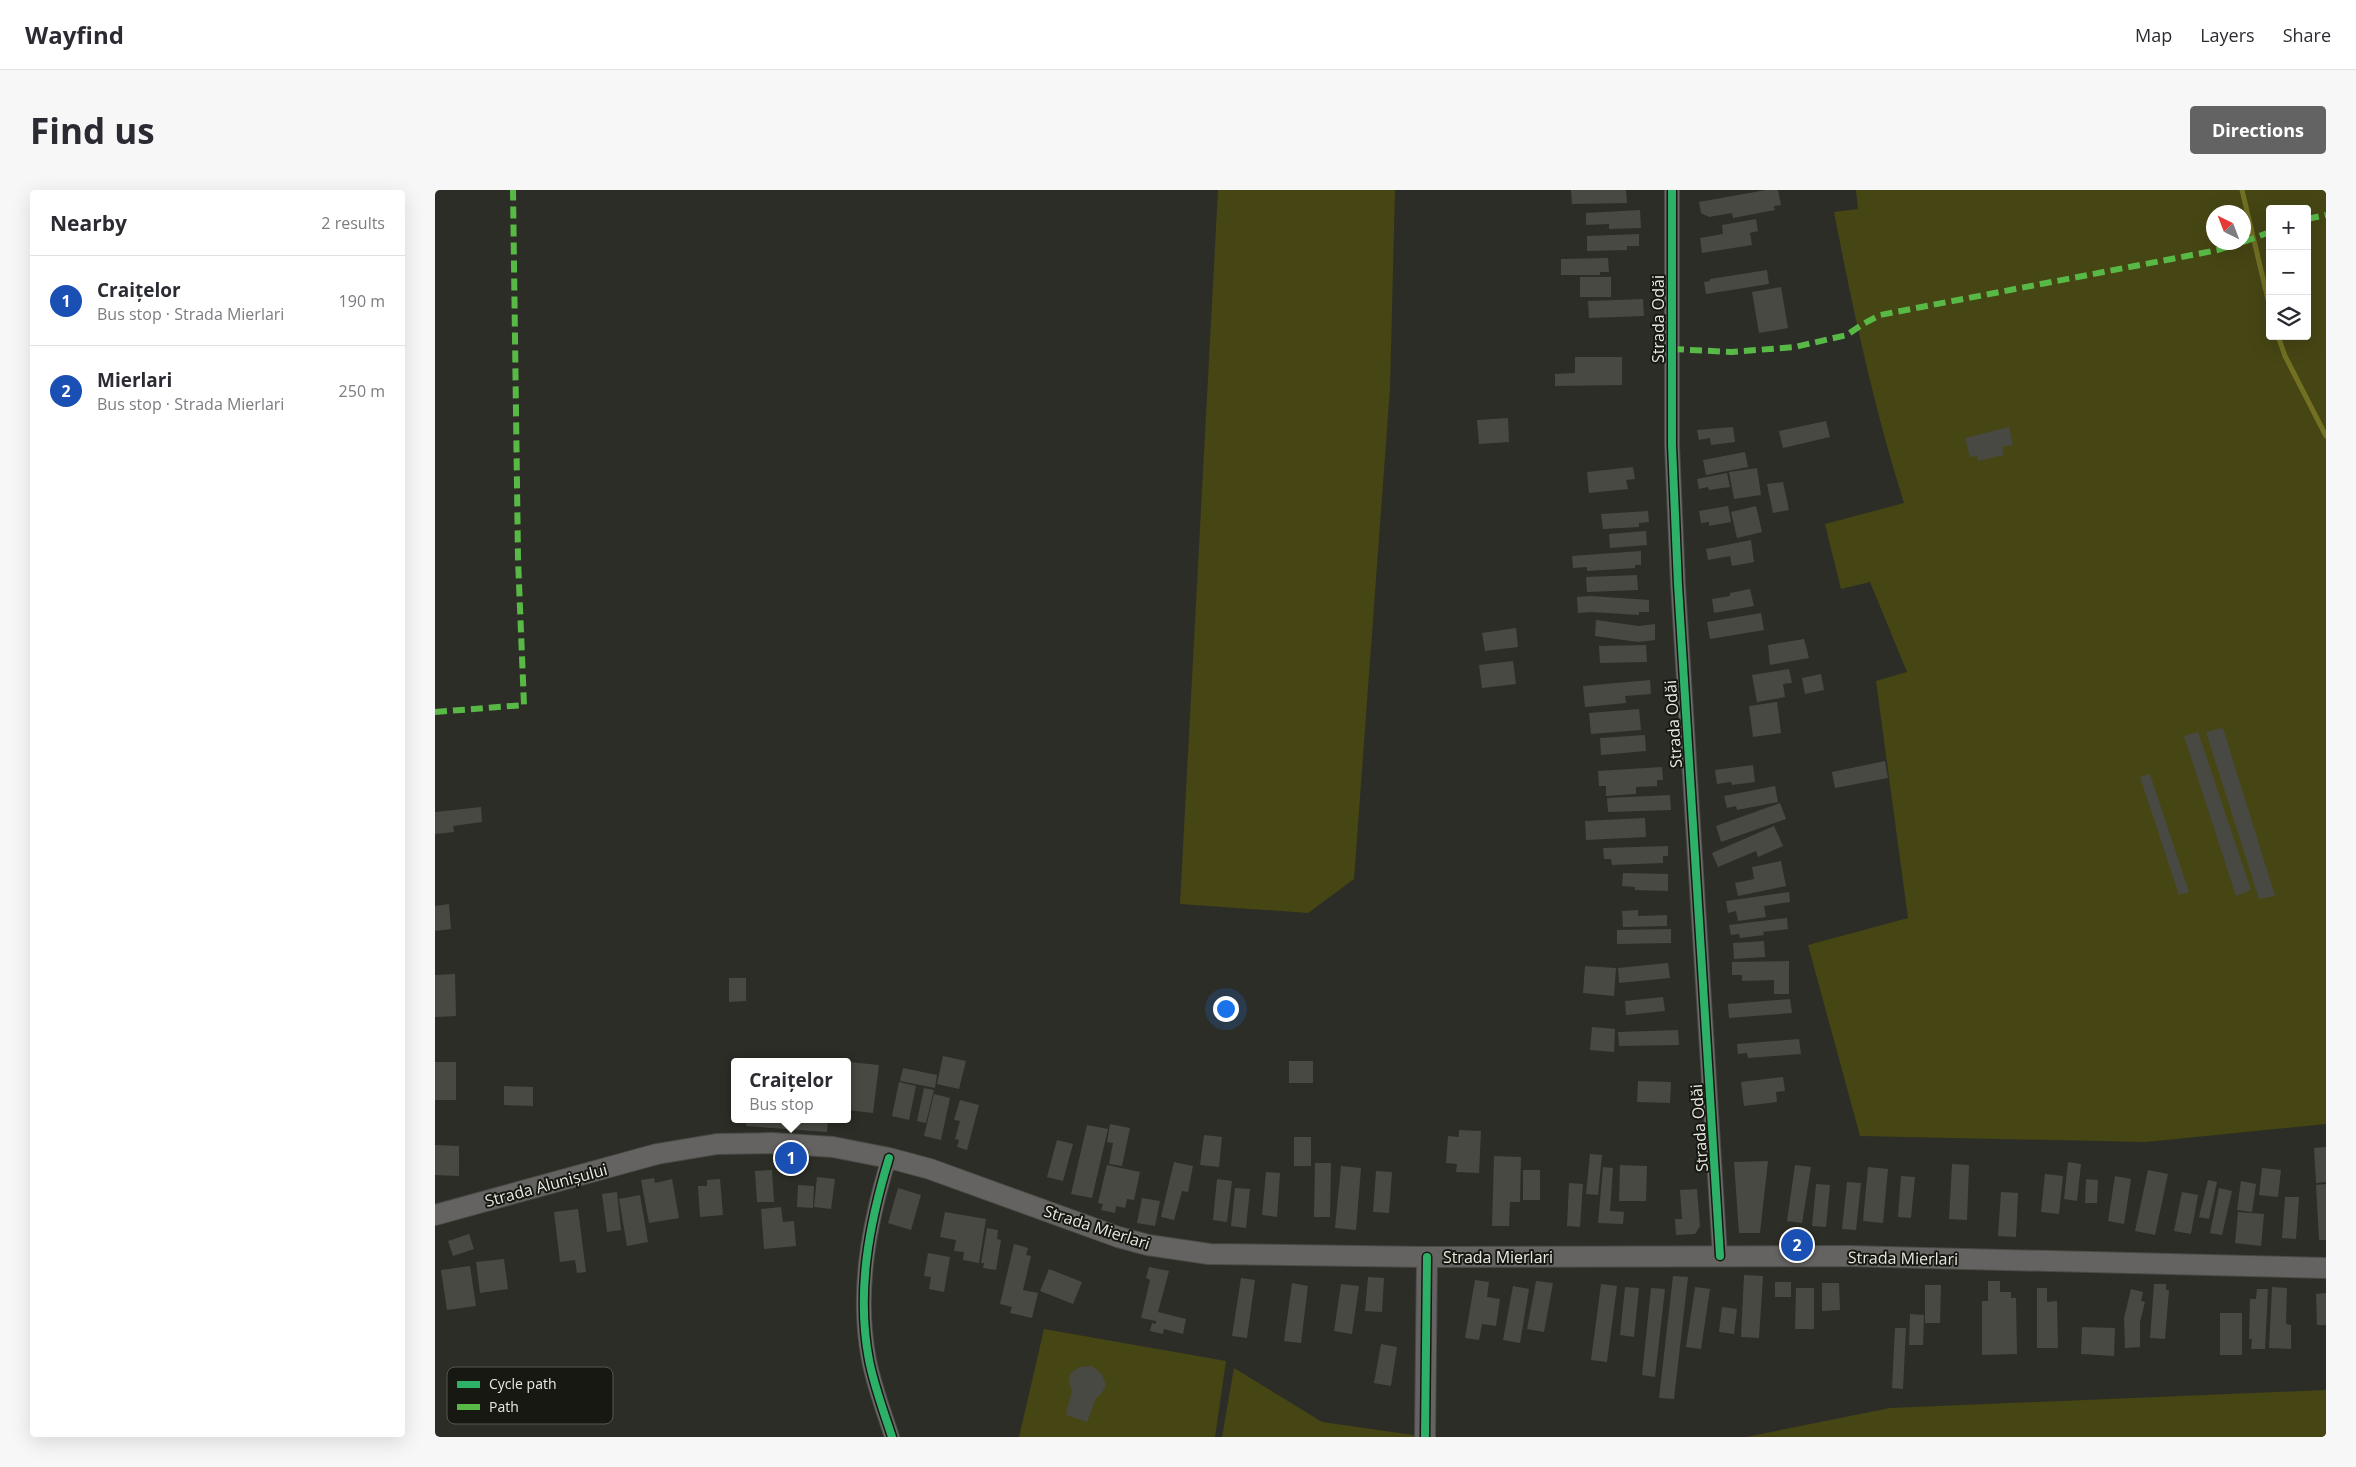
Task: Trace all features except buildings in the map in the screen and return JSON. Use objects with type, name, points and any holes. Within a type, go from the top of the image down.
[{"type":"main road","name":"Strada Mierlari","points":[[657,1154],[717,1144],[772,1143],[833,1147],[889,1158],[929,1169],[1080,1225],[1148,1245],[1209,1254],[1427,1257],[1848,1256],[2326,1268]]},
{"type":"main road","name":"Strada Alunișului","points":[[435,1215],[657,1154]]},
{"type":"main road","points":[[1425,1437],[1427,1257]]},
{"type":"street","name":"Strada Odăi","points":[[1672,190],[1672,454],[1678,585],[1721,1256]]},
{"type":"street","points":[[889,1158],[878,1194],[865,1264],[863,1317],[869,1361],[892,1437]]},
{"type":"shaded area","points":[[1218,190],[1395,190],[1390,388],[1354,879],[1308,913],[1180,904]]},
{"type":"shaded area","points":[[1856,190],[2326,190],[2326,1124],[2146,1142],[1860,1136],[1808,945],[1908,918],[1876,681],[1907,672],[1870,582],[1841,589],[1825,524],[1904,503],[1865,359],[1834,212],[1858,209]]},
{"type":"shaded area","points":[[1044,1329],[1226,1361],[1215,1437],[1019,1437]]},
{"type":"shaded area","points":[[1234,1368],[1322,1422],[1427,1437],[1222,1437]]},
{"type":"shaded area","points":[[2326,1390],[2326,1437],[1746,1437],[1890,1408]]},
{"type":"waterway","points":[[2242,190],[2267,295]]},
{"type":"waterway","points":[[2279,340],[2285,356],[2326,436]]},
{"type":"marked path","points":[[435,712],[524,705],[518,559],[513,190]]},
{"type":"marked path","points":[[2311,218],[2326,215]]},
{"type":"marked path","points":[[2251,239],[2266,233]]},
{"type":"marked path","points":[[1672,349],[1732,352],[1795,347],[1847,335],[1880,315],[2218,250]]},
{"type":"cycle path","points":[[1672,190],[1672,445],[1678,585],[1720,1256]]},
{"type":"cycle path","points":[[889,1158],[870,1233],[864,1284],[864,1309],[865,1335],[871,1370],[892,1437]]},
{"type":"cycle path","points":[[1425,1437],[1427,1257]]},
{"type":"place","name":"Craițelor","points":[[791,1158]]},
{"type":"place","name":"Mierlari","points":[[1797,1245]]}]
